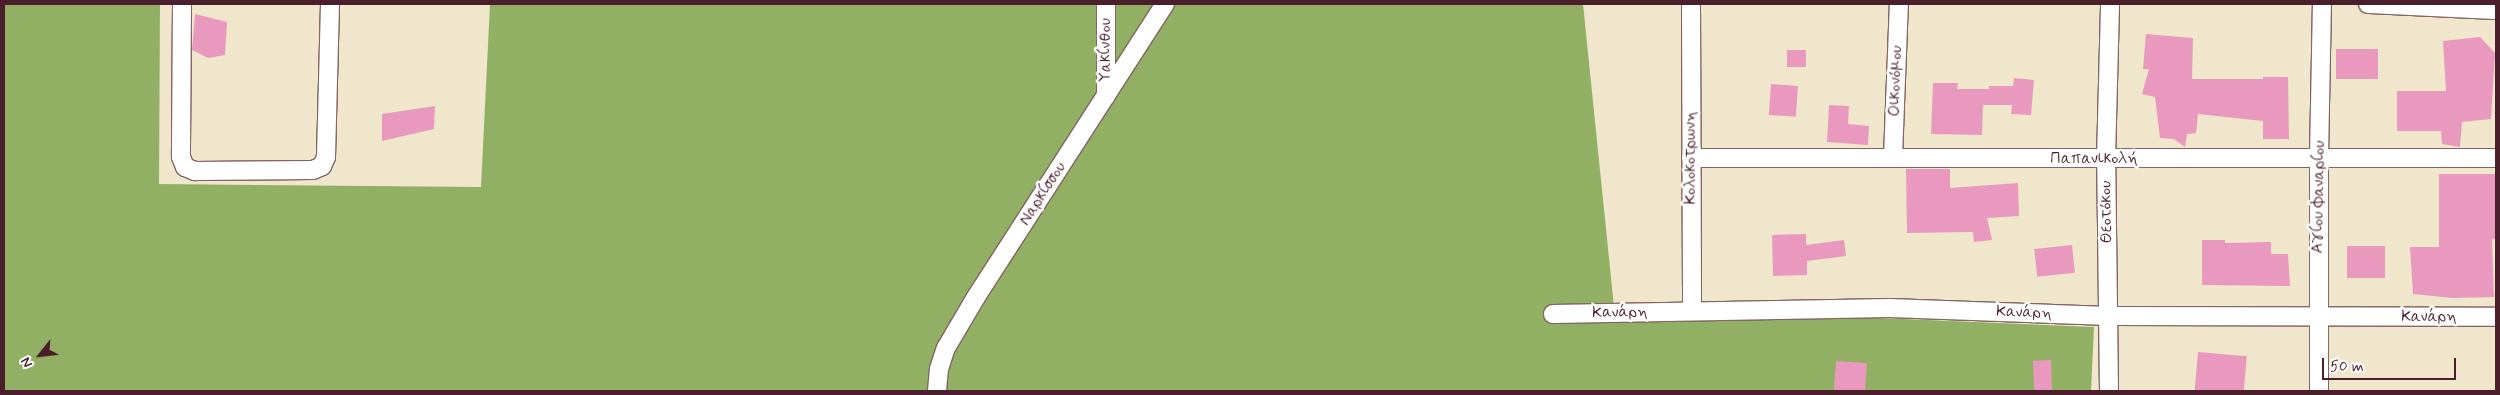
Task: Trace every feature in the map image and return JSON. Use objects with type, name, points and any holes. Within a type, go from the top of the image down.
[{"type":"street","points":[[182,4],[181,157],[185,167],[194,171],[313,170],[322,166],[326,157],[330,4]]},
{"type":"street","name":"Υακίνθου","points":[[1106,4],[1106,96]]},
{"type":"street","name":"Ναρκίσσου","points":[[937,391],[939,368],[954,334],[1166,4]]},
{"type":"street","name":"Κολοκοτρωνη","points":[[1691,4],[1692,311]]},
{"type":"street","name":"Οικονόμου","points":[[1893,157],[1899,4]]},
{"type":"street","name":"Θεοτόκου","points":[[2109,391],[2110,316],[2106,159],[2110,4]]},
{"type":"street","name":"Αγίου Φαναρίου","points":[[2319,391],[2319,157],[2322,4]]},
{"type":"street","points":[[2368,4],[2496,10]]},
{"type":"street","name":"Παπανικολή","points":[[1691,158],[2496,158]]},
{"type":"street","name":"Κανάρη","points":[[1553,314],[1890,308],[2110,316],[2318,318],[2496,316]]},
{"type":"green space","points":[[4,4],[160,4],[159,184],[481,187],[490,4],[1583,4],[1614,307],[2094,327],[2091,391],[4,391]]},
{"type":"building","points":[[195,14],[227,22],[225,55],[208,58],[192,50]]},
{"type":"building","points":[[2146,34],[2193,38],[2192,79],[2288,77],[2289,139],[2263,139],[2263,121],[2198,114],[2196,133],[2187,134],[2185,147],[2174,139],[2160,138],[2155,97],[2142,94],[2149,69],[2143,69]]},
{"type":"building","points":[[2480,37],[2495,53],[2491,119],[2462,122],[2460,147],[2442,144],[2441,131],[2397,131],[2397,91],[2446,91],[2443,41]]},
{"type":"building","points":[[2336,49],[2378,49],[2378,79],[2336,79]]},
{"type":"building","points":[[1787,50],[1806,50],[1806,67],[1787,67]]},
{"type":"building","points":[[2014,78],[2034,80],[2031,115],[2011,114],[2012,105],[1983,105],[1982,135],[1931,134],[1933,83],[1958,83],[1957,89],[1989,89],[1989,86],[2013,86]]},
{"type":"building","points":[[1771,84],[1798,86],[1796,117],[1769,115]]},
{"type":"building","points":[[1829,105],[1849,106],[1848,124],[1869,126],[1868,145],[1827,142]]},
{"type":"building","points":[[435,106],[434,129],[382,141],[382,114]]},
{"type":"building","points":[[1906,169],[1950,169],[1950,188],[2018,183],[2019,216],[1987,218],[1992,240],[1974,242],[1973,232],[1907,233]]},
{"type":"building","points":[[2439,174],[2496,174],[2496,239],[2492,239],[2494,297],[2452,298],[2413,294],[2410,247],[2439,247]]},
{"type":"building","points":[[1806,234],[1806,245],[1844,240],[1846,256],[1807,261],[1807,275],[1773,276],[1772,235]]},
{"type":"building","points":[[2202,240],[2225,240],[2225,243],[2271,242],[2271,254],[2288,254],[2290,286],[2202,285]]},
{"type":"building","points":[[2072,245],[2075,273],[2037,277],[2034,249]]},
{"type":"building","points":[[2347,246],[2385,246],[2385,278],[2347,278]]},
{"type":"building","points":[[2198,352],[2247,356],[2244,391],[2195,391]]},
{"type":"building","points":[[2051,360],[2052,391],[2034,391],[2033,361]]},
{"type":"building","points":[[1836,361],[1867,363],[1865,391],[1834,391]]}]
